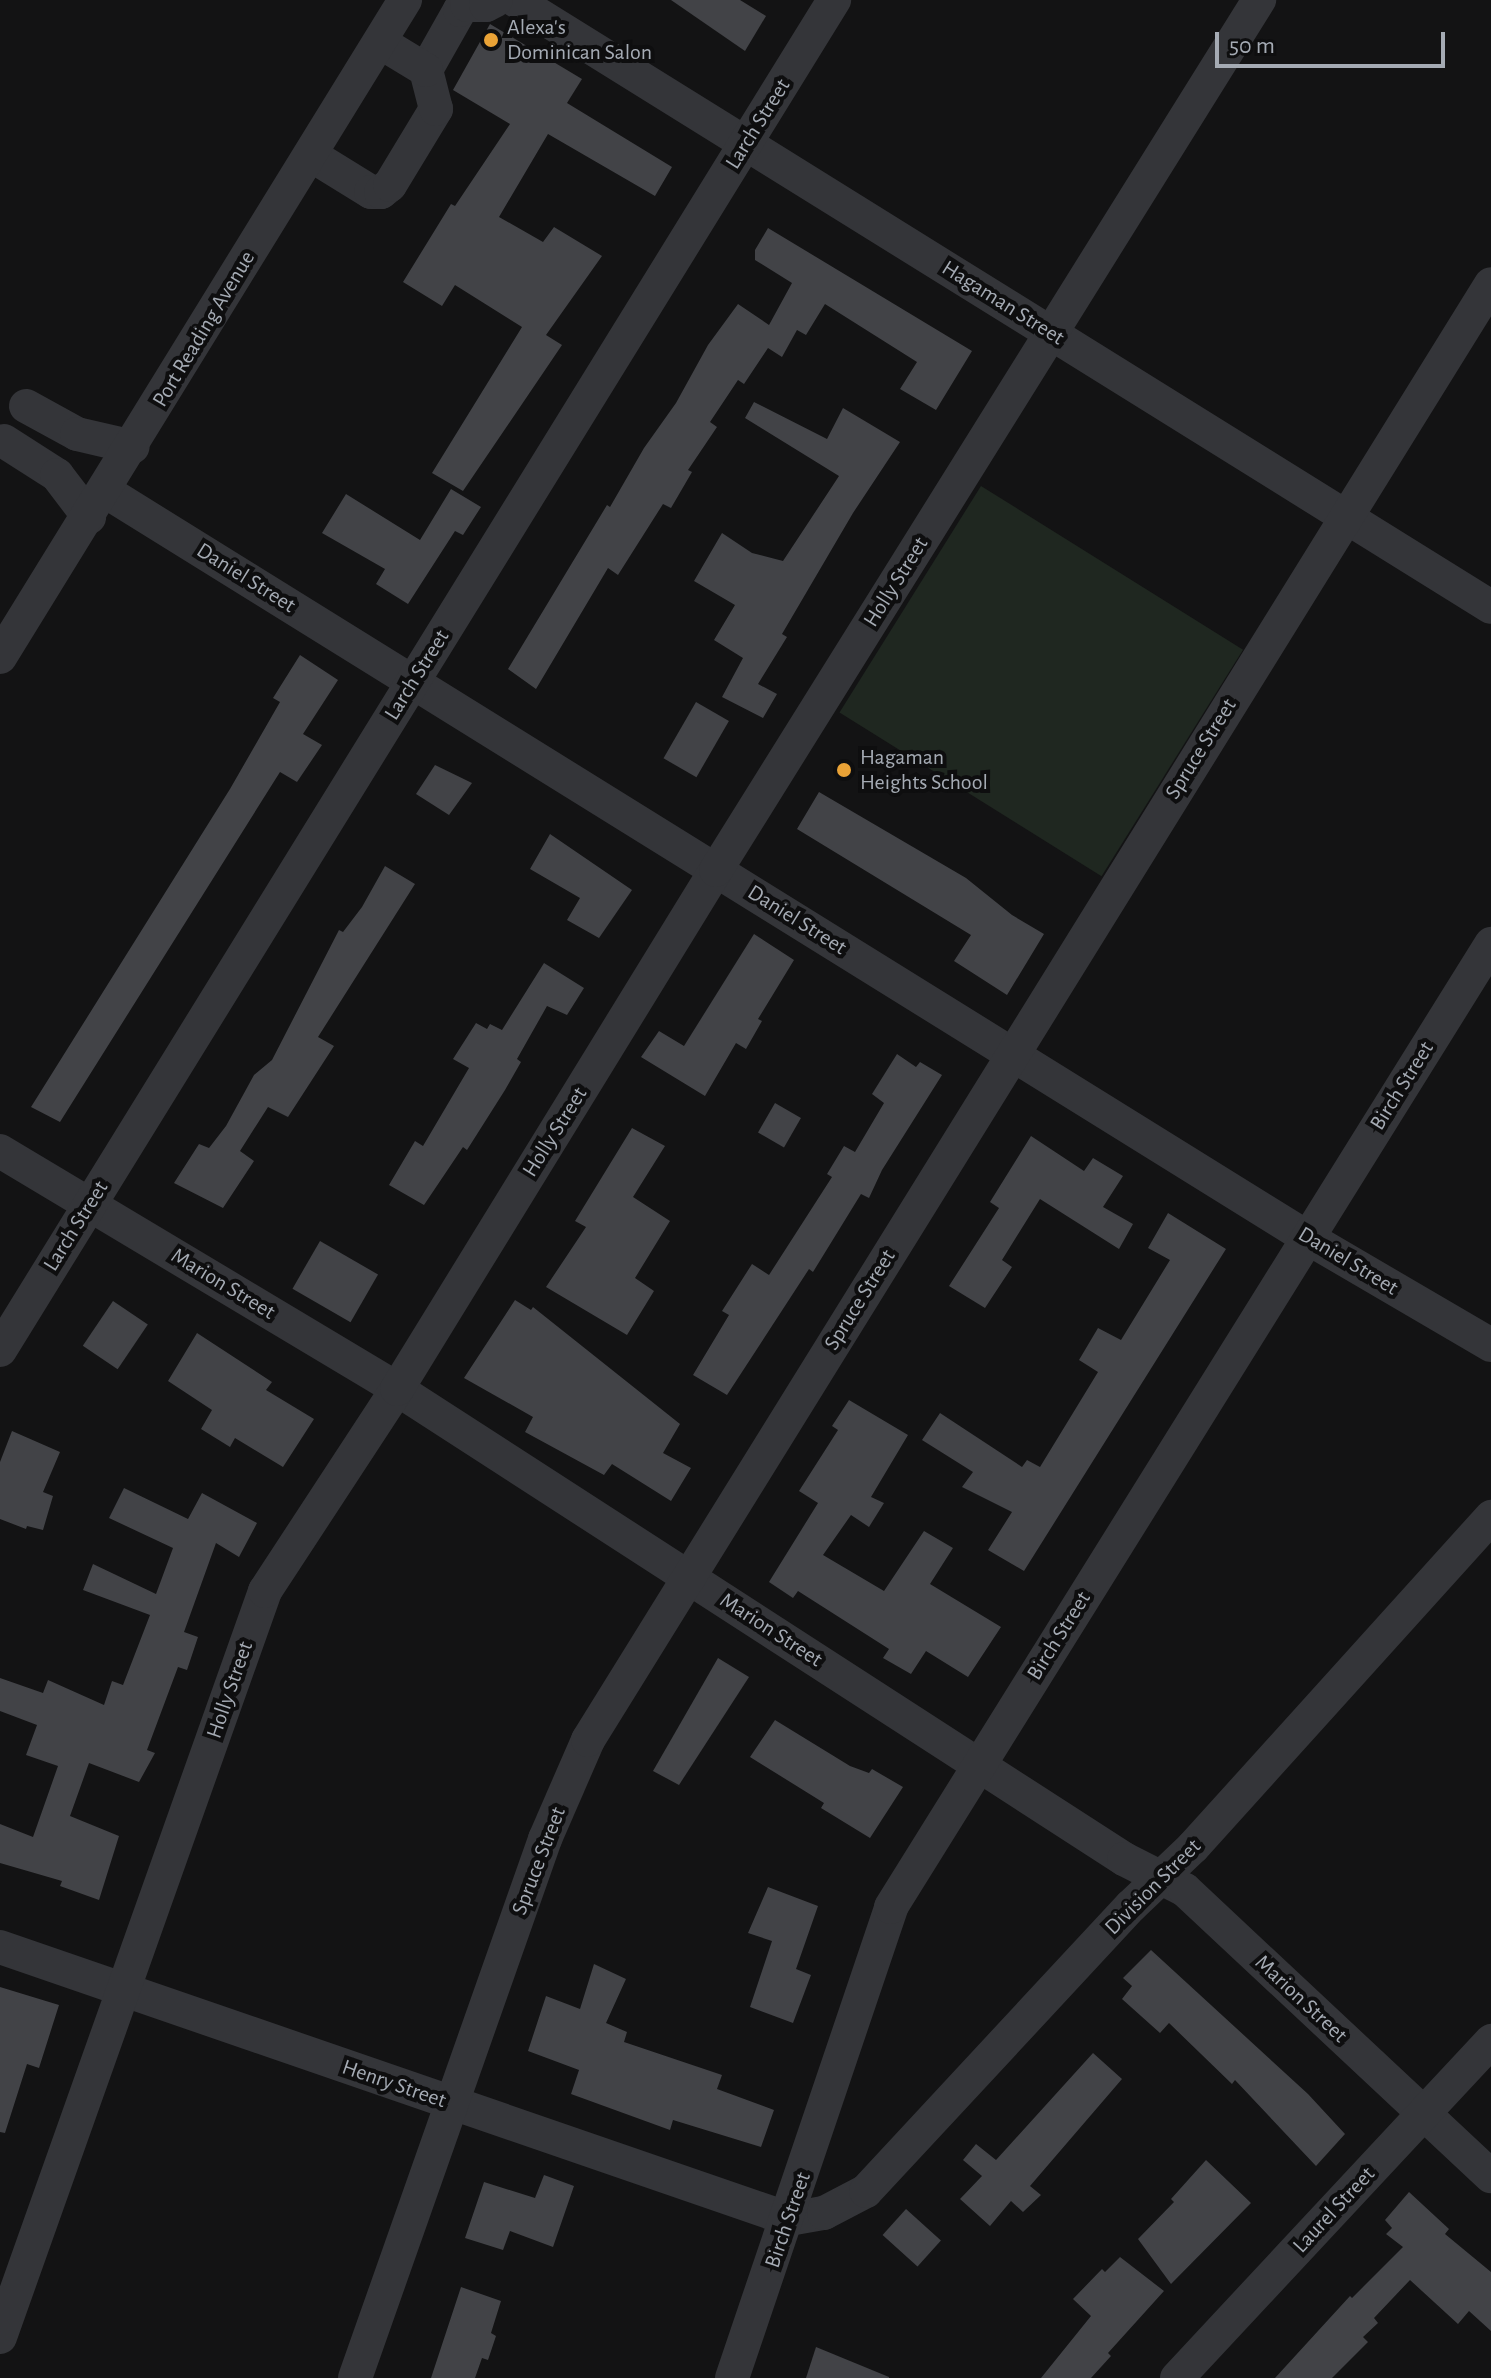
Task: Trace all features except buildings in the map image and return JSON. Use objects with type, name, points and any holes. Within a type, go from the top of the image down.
[{"type":"street","name":"Port Reading Avenue","points":[[0,657],[133,447],[405,0]]},
{"type":"street","points":[[311,155],[371,192],[381,192],[390,185],[436,109],[426,70],[460,10],[467,5],[486,5],[496,0]]},
{"type":"street","name":"Hagaman Street","points":[[515,0],[1491,607]]},
{"type":"street","name":"Larch Street","points":[[0,1350],[834,0]]},
{"type":"street","name":"Holly Street","points":[[0,2337],[265,1591],[397,1389],[716,870],[1259,0]]},
{"type":"street","points":[[380,42],[426,70]]},
{"type":"street","name":"Spruce Street","points":[[355,2378],[545,1839],[588,1740],[1491,284]]},
{"type":"street","points":[[26,406],[77,434],[133,447]]},
{"type":"street","points":[[4,441],[97,504]]},
{"type":"street","name":"Daniel Street","points":[[97,504],[413,682],[1308,1238],[1491,1345]]},
{"type":"street","name":"Birch Street","points":[[732,2378],[789,2219],[891,1907],[1491,944]]},
{"type":"street","name":"Marion Street","points":[[0,1151],[397,1389],[1124,1859],[1185,1890],[1491,2176]]},
{"type":"street","name":"Division Street","points":[[789,2219],[824,2213],[866,2191],[1160,1878],[1193,1847],[1491,1517]]},
{"type":"street","name":"Henry Street","points":[[0,1947],[789,2219]]},
{"type":"street","name":"Laurel Street","points":[[1177,2378],[1491,2041]]},
{"type":"shaded area","points":[[981,486],[1243,650],[1102,876],[840,712]]},
{"type":"place","name":"Alexa's Dominican Salon","points":[[491,40]]},
{"type":"place","name":"Hagaman Heights School","points":[[844,770]]}]
